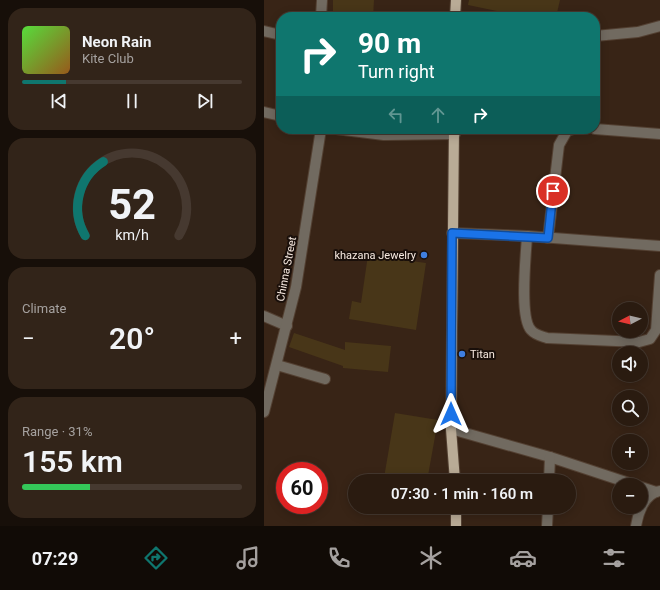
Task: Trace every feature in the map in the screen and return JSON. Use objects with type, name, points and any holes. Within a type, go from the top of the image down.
[{"type":"main road","points":[[455,12],[456,0]]},
{"type":"main road","points":[[454,134],[451,429],[454,474]]},
{"type":"main road","points":[[456,514],[456,526]]},
{"type":"street","points":[[321,12],[322,0]]},
{"type":"street","points":[[600,36],[638,32],[660,26]]},
{"type":"street","points":[[264,31],[276,34]]},
{"type":"street","points":[[264,112],[276,115]]},
{"type":"street","points":[[600,129],[660,134]]},
{"type":"street","name":"Chinna Street","points":[[264,412],[296,287],[320,134]]},
{"type":"street","points":[[548,238],[559,145],[565,134]]},
{"type":"street","points":[[452,233],[527,236],[660,246]]},
{"type":"street","points":[[527,236],[524,308],[527,324],[535,334],[547,338],[639,342],[650,339],[656,330],[660,274]]},
{"type":"street","points":[[264,316],[286,326]]},
{"type":"street","points":[[276,365],[325,379]]},
{"type":"street","points":[[451,429],[550,457],[614,478]]},
{"type":"street","points":[[549,474],[550,457]]},
{"type":"street","points":[[648,489],[658,492]]},
{"type":"street","points":[[636,526],[642,507],[648,497],[658,492]]},
{"type":"street","points":[[547,526],[548,514]]},
{"type":"building","points":[[333,0],[374,0],[373,12],[333,12]]},
{"type":"building","points":[[469,0],[560,0],[557,12],[502,12],[468,5]]},
{"type":"building","points":[[368,255],[426,263],[416,330],[349,319],[352,301],[361,303]]},
{"type":"building","points":[[294,333],[345,350],[345,342],[391,346],[388,372],[343,368],[343,366],[289,347]]},
{"type":"building","points":[[395,413],[438,420],[428,474],[385,474]]},
{"type":"place","name":"khazana Jewelry","points":[[424,255]]},
{"type":"place","name":"Titan","points":[[462,354]]},
{"type":"route","points":[[451,414],[452,233],[548,238],[553,191]]}]
